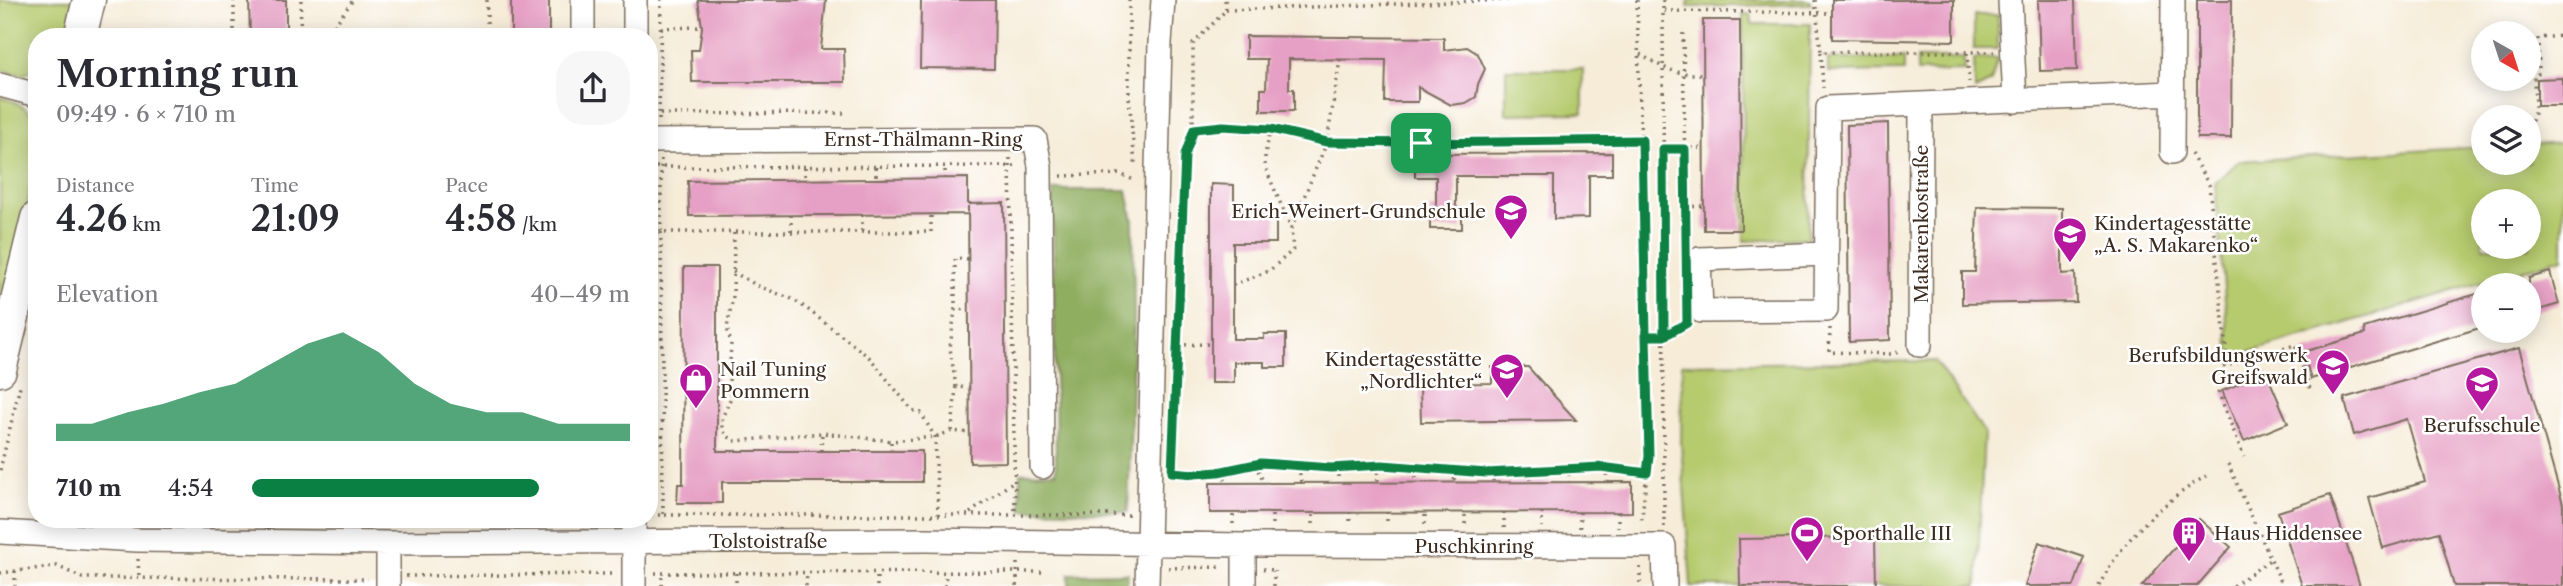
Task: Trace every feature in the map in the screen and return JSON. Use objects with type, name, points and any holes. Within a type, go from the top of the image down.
[{"type":"main road","points":[[82,28],[89,0]]},
{"type":"main road","points":[[10,376],[28,271]]},
{"type":"street","points":[[583,0],[583,28]]},
{"type":"street","points":[[635,0],[635,28]]},
{"type":"street","points":[[1147,586],[1163,0]]},
{"type":"street","points":[[2010,0],[2015,101]]},
{"type":"street","points":[[2173,0],[2172,93],[2183,153]]},
{"type":"street","points":[[0,85],[28,93]]},
{"type":"street","points":[[1825,254],[1699,259],[1701,311],[1826,310],[1828,108],[2172,93]]},
{"type":"street","name":"Makarenkostraße","points":[[1920,345],[1921,104]]},
{"type":"street","name":"Ernst-Thälmann-Ring","points":[[658,141],[1035,139],[1040,166],[1042,467]]},
{"type":"street","name":"Tolstoistraße","points":[[0,531],[123,540],[388,543],[634,531],[1149,544]]},
{"type":"street","points":[[634,531],[634,580]]},
{"type":"street","points":[[388,543],[388,581]]},
{"type":"street","name":"Puschkinring","points":[[1149,544],[1241,557],[1664,546]]},
{"type":"street","points":[[1664,546],[1665,586]]},
{"type":"path","points":[[234,0],[234,28]]},
{"type":"path","points":[[300,28],[301,0]]},
{"type":"path","points":[[332,28],[352,0]]},
{"type":"path","points":[[487,0],[487,28]]},
{"type":"path","points":[[659,114],[661,0]]},
{"type":"path","points":[[658,167],[1040,166],[1057,176],[1119,174],[1136,181],[1129,97],[1129,0]]},
{"type":"path","points":[[1225,0],[1226,10]]},
{"type":"path","points":[[1509,0],[1226,10],[1193,44],[1194,129],[1185,155],[1172,472],[1222,472],[1255,464],[1338,468],[1377,465],[1493,472],[1606,467],[1647,473]]},
{"type":"path","points":[[1637,0],[1649,456],[1640,547],[1640,586]]},
{"type":"path","points":[[1663,0],[1664,546]]},
{"type":"path","points":[[1815,0],[1822,82],[1828,108]]},
{"type":"path","points":[[1664,10],[1832,13]]},
{"type":"path","points":[[661,28],[702,27]]},
{"type":"path","points":[[1683,33],[1686,247]]},
{"type":"path","points":[[2535,105],[2534,77],[2539,73],[2538,38],[2563,36]]},
{"type":"path","points":[[1821,51],[2013,51]]},
{"type":"path","points":[[1967,53],[1969,102]]},
{"type":"path","points":[[1640,54],[1683,75],[1703,74]]},
{"type":"path","points":[[1291,228],[1327,142],[1340,60]]},
{"type":"path","points":[[780,114],[849,113]]},
{"type":"path","points":[[1194,129],[1223,126],[1271,129],[1327,142],[1642,140]]},
{"type":"path","points":[[1233,285],[1269,271],[1293,250],[1291,228],[1265,167],[1271,129]]},
{"type":"path","points":[[1010,139],[1014,514],[1018,541]]},
{"type":"path","points":[[1663,149],[1704,148]]},
{"type":"path","points":[[2183,153],[2209,185],[2227,358],[2217,389],[2244,457]]},
{"type":"path","points":[[945,166],[945,178]]},
{"type":"path","points":[[662,167],[660,232],[663,515]]},
{"type":"path","points":[[805,167],[805,180]]},
{"type":"path","points":[[876,167],[876,179]]},
{"type":"path","points":[[1686,207],[1704,206]]},
{"type":"path","points":[[660,232],[932,232],[931,214]]},
{"type":"path","points":[[791,215],[791,232]]},
{"type":"path","points":[[862,215],[862,232]]},
{"type":"path","points":[[734,232],[733,296],[727,328],[731,344],[729,382],[732,395],[722,418],[722,429],[727,436],[736,441],[822,433],[891,441],[934,437],[952,430],[970,433]]},
{"type":"path","points":[[952,430],[956,387],[950,348],[956,310],[955,257],[969,259]]},
{"type":"path","points":[[733,272],[758,286],[792,299],[870,358],[912,410],[921,413],[934,437],[938,514]]},
{"type":"path","points":[[956,310],[969,309]]},
{"type":"path","points":[[1646,336],[1664,336],[1687,323],[1687,314]]},
{"type":"path","points":[[1830,320],[1829,352],[1892,354],[1920,345]]},
{"type":"path","points":[[1178,345],[1211,344]]},
{"type":"path","points":[[2223,367],[2295,345],[2310,388]]},
{"type":"path","points":[[0,470],[10,376]]},
{"type":"path","points":[[956,387],[970,388]]},
{"type":"path","points":[[821,451],[822,433]]},
{"type":"path","points":[[891,441],[891,451]]},
{"type":"path","points":[[1255,464],[1264,483]]},
{"type":"path","points":[[2228,464],[2283,586]]},
{"type":"path","points":[[1377,465],[1378,483]]},
{"type":"path","points":[[1298,466],[1301,483]]},
{"type":"path","points":[[1606,467],[1607,483]]},
{"type":"path","points":[[1338,468],[1338,483]]},
{"type":"path","points":[[1416,468],[1416,483]]},
{"type":"path","points":[[1569,468],[1569,483]]},
{"type":"path","points":[[1530,470],[1531,482]]},
{"type":"path","points":[[1453,471],[1455,482]]},
{"type":"path","points":[[1222,472],[1226,483]]},
{"type":"path","points":[[1493,472],[1493,483]]},
{"type":"path","points":[[2099,586],[2125,544],[2154,514],[2206,476]]},
{"type":"path","points":[[968,514],[1014,481]]},
{"type":"path","points":[[1272,512],[1272,529]]},
{"type":"path","points":[[1312,529],[1313,512]]},
{"type":"path","points":[[1350,512],[1350,529]]},
{"type":"path","points":[[1387,512],[1387,529]]},
{"type":"path","points":[[1425,512],[1425,528]]},
{"type":"path","points":[[1465,512],[1465,528]]},
{"type":"path","points":[[1504,512],[1504,529]]},
{"type":"path","points":[[1542,512],[1542,528]]},
{"type":"path","points":[[1580,512],[1580,528]]},
{"type":"path","points":[[1618,512],[1618,528]]},
{"type":"path","points":[[1233,513],[1241,557]]},
{"type":"path","points":[[658,515],[1149,515]]},
{"type":"path","points":[[1166,568],[1241,557],[1274,570]]},
{"type":"path","points":[[2233,586],[2271,559]]},
{"type":"path","points":[[0,573],[57,566],[82,578],[320,583],[380,579],[634,580],[662,573],[1045,572]]},
{"type":"path","points":[[15,570],[15,586]]},
{"type":"path","points":[[877,572],[877,586]]},
{"type":"path","points":[[944,586],[946,572]]},
{"type":"path","points":[[662,573],[662,586]]},
{"type":"path","points":[[736,573],[736,586]]},
{"type":"path","points":[[806,586],[807,573]]},
{"type":"green space","points":[[0,0],[75,0],[69,28],[28,28],[28,72],[22,75],[0,70]]},
{"type":"green space","points":[[1689,0],[1810,0],[1810,4],[1688,7]]},
{"type":"green space","points":[[1743,14],[1751,14],[1752,24],[1810,24],[1808,238],[1744,241]]},
{"type":"green space","points":[[1974,15],[1998,15],[1998,49],[1974,49]]},
{"type":"green space","points":[[1904,58],[1904,71],[1828,72],[1828,59]]},
{"type":"green space","points":[[1917,58],[1964,58],[1964,71],[1917,72]]},
{"type":"green space","points":[[1998,58],[1991,82],[1975,90],[1974,59]]},
{"type":"green space","points":[[1506,69],[1583,69],[1583,113],[1506,114]]},
{"type":"green space","points":[[0,97],[15,102],[28,111],[28,199],[0,318]]},
{"type":"green space","points":[[2563,143],[2563,258],[2513,273],[2471,273],[2471,286],[2230,358],[2215,183],[2239,161],[2471,148],[2471,175],[2541,175],[2541,144]]},
{"type":"green space","points":[[1053,190],[1127,190],[1133,221],[1134,318],[1128,512],[1021,510],[1020,473],[1056,472]]},
{"type":"green space","points":[[1935,361],[1984,432],[1977,586],[1691,586],[1681,444],[1682,364]]},
{"type":"green space","points":[[1128,573],[1127,586],[1069,586],[1069,574]]},
{"type":"building","points":[[249,0],[286,0],[286,28],[250,28]]},
{"type":"building","points":[[511,0],[549,0],[549,28],[511,28]]},
{"type":"building","points":[[698,0],[826,0],[821,49],[844,49],[845,82],[692,82],[691,50],[699,50],[702,27]]},
{"type":"building","points":[[921,0],[995,0],[994,69],[920,68]]},
{"type":"building","points":[[1832,0],[1954,0],[1954,41],[1832,39]]},
{"type":"building","points":[[2038,0],[2075,0],[2077,70],[2040,71]]},
{"type":"building","points":[[2197,0],[2232,0],[2231,138],[2197,138]]},
{"type":"building","points":[[1703,20],[1740,20],[1741,230],[1704,230]]},
{"type":"building","points":[[1246,36],[1444,38],[1444,50],[1467,47],[1478,54],[1485,69],[1476,97],[1466,103],[1451,105],[1418,87],[1418,102],[1385,102],[1386,60],[1289,59],[1289,89],[1294,89],[1294,111],[1261,111],[1261,89],[1266,89],[1267,59],[1246,59]]},
{"type":"building","points":[[2563,78],[2563,106],[2537,105],[2537,91],[2541,91],[2541,79]]},
{"type":"building","points":[[1888,123],[1890,340],[1849,342],[1847,125]]},
{"type":"building","points":[[1612,153],[1612,175],[1589,175],[1589,218],[1554,219],[1554,176],[1456,176],[1456,208],[1462,208],[1462,229],[1430,229],[1430,208],[1436,208],[1436,177],[1415,177],[1415,154]]},
{"type":"building","points":[[968,178],[968,204],[1004,203],[1006,462],[970,463],[968,206],[968,214],[689,216],[688,181]]},
{"type":"building","points":[[1211,184],[1234,185],[1234,210],[1276,210],[1276,243],[1233,243],[1233,339],[1264,339],[1264,334],[1286,334],[1286,367],[1264,367],[1264,362],[1234,362],[1234,383],[1211,383]]},
{"type":"building","points":[[1977,207],[2062,208],[2062,274],[2075,273],[2076,302],[1962,304],[1962,272],[1975,272]]},
{"type":"building","points":[[684,267],[717,267],[717,451],[922,451],[922,482],[722,482],[722,503],[677,503],[678,484],[683,484]]},
{"type":"building","points":[[2550,272],[2559,304],[2541,309],[2541,275]]},
{"type":"building","points":[[2471,296],[2471,331],[2311,379],[2303,352],[2365,334],[2364,328]]},
{"type":"building","points":[[2519,348],[2563,504],[2563,586],[2454,586],[2439,532],[2383,548],[2369,498],[2425,482],[2407,419],[2354,435],[2344,398]]},
{"type":"building","points":[[1492,367],[1528,367],[1576,420],[1421,422],[1420,384],[1492,383]]},
{"type":"building","points":[[2266,372],[2288,423],[2244,441],[2222,391]]},
{"type":"building","points":[[1632,482],[1632,512],[1210,513],[1210,483]]},
{"type":"building","points":[[2330,495],[2360,586],[2302,586],[2278,512]]},
{"type":"building","name":"Haus Hiddensee","points":[[2199,519],[2231,547],[2197,586],[2142,586]]},
{"type":"building","name":"Sporthalle III","points":[[1875,537],[1876,586],[1740,586],[1739,539]]},
{"type":"building","points":[[2039,542],[2084,557],[2074,586],[2025,586]]},
{"type":"place","name":"Erich-Weinert-Grundschule","points":[[1511,241]]},
{"type":"place","name":"Kindertagesstätte „A. S. Makarenko“","points":[[2070,264]]},
{"type":"place","name":"Berufsbildungswerk Greifswald","points":[[2333,396]]},
{"type":"place","name":"Kindertagesstätte „Nordlichter“","points":[[1507,400]]},
{"type":"place","name":"Nail Tuning Pommern","points":[[696,410]]},
{"type":"place","name":"Berufsschule","points":[[2482,413]]},
{"type":"place","name":"Sporthalle III","points":[[1807,563]]},
{"type":"place","name":"Haus Hiddensee","points":[[2189,563]]},
{"type":"route","points":[[1421,143],[1327,142],[1271,129],[1223,126],[1194,129],[1185,155],[1172,472],[1218,472],[1261,463],[1331,468],[1382,465],[1487,473],[1601,467],[1647,473],[1649,456],[1646,336],[1664,336],[1663,149],[1685,149],[1687,323],[1664,336],[1646,336],[1642,140],[1421,143]]}]
